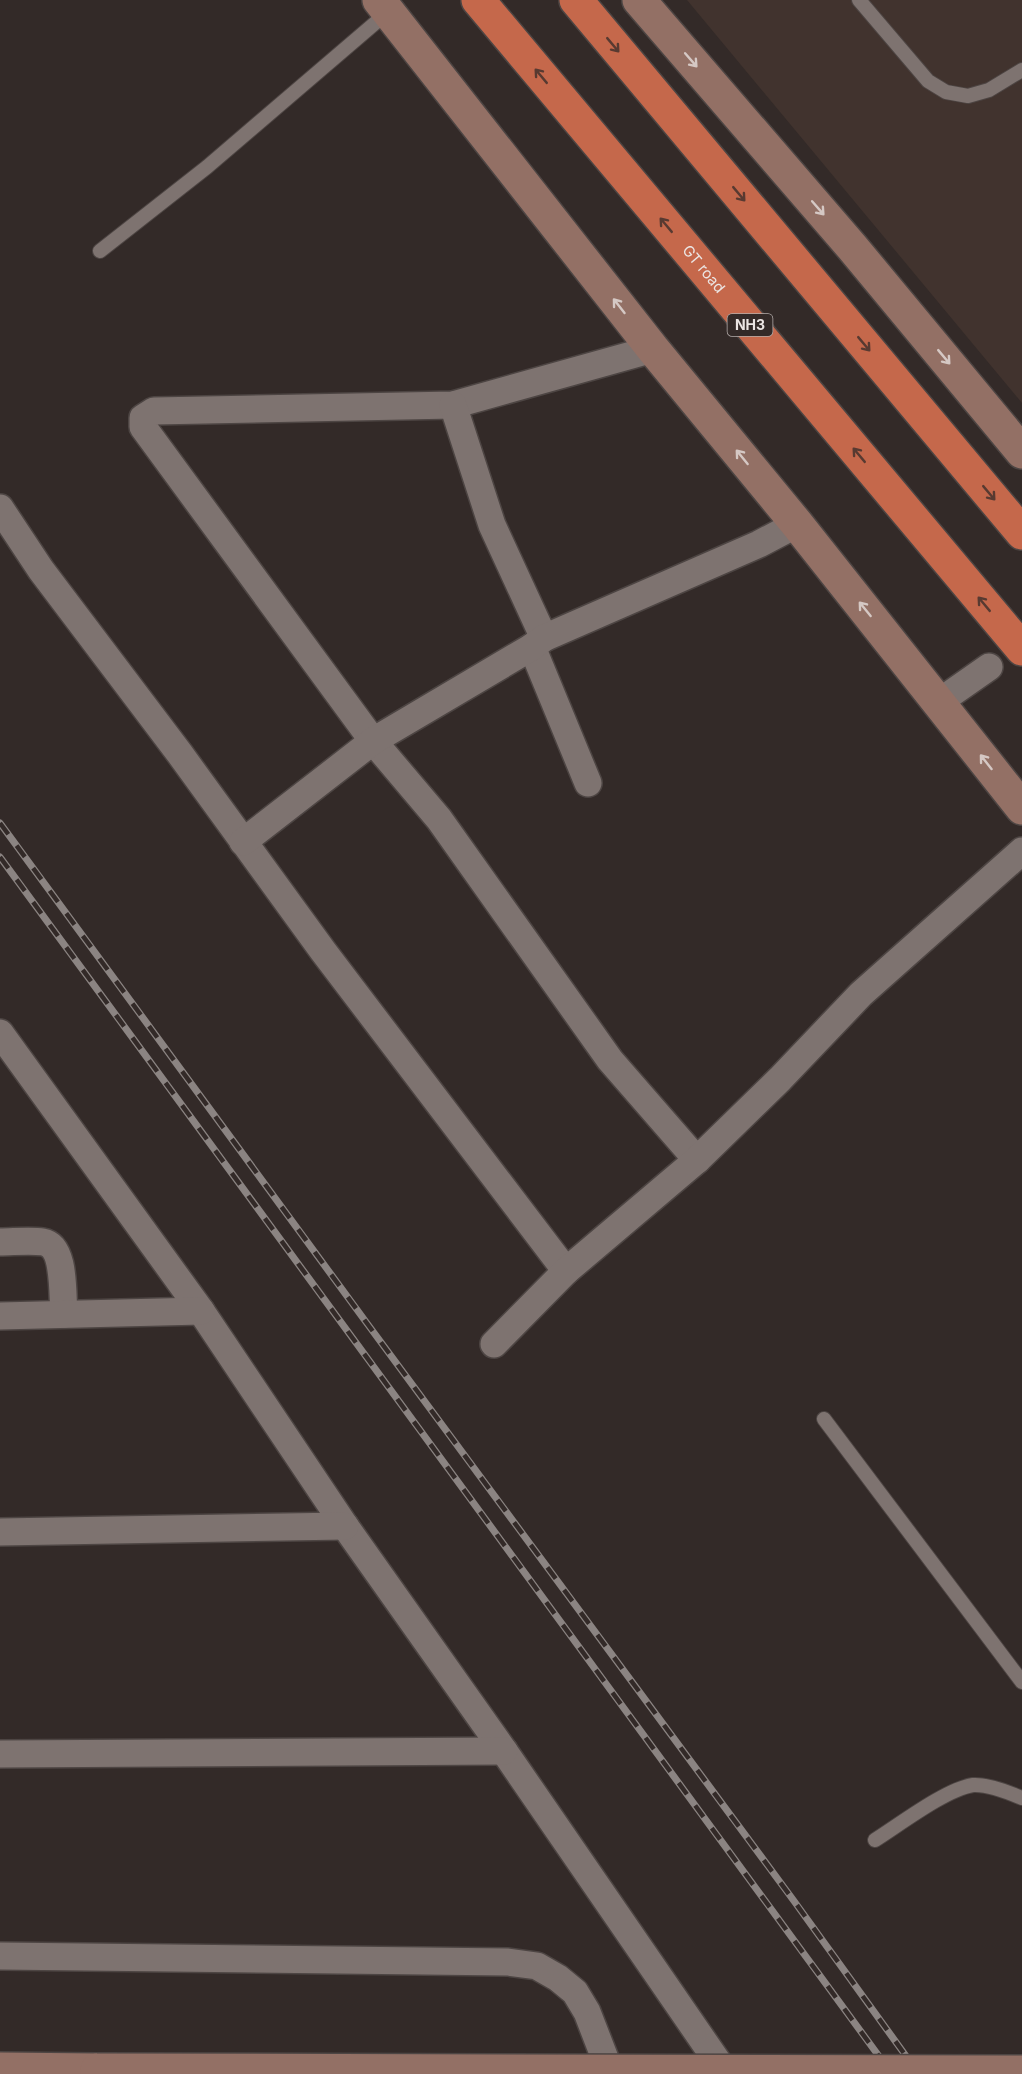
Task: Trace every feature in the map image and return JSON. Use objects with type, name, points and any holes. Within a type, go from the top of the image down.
[{"type":"highway","name":"GT road","points":[[478,0],[1022,649]]},
{"type":"highway","points":[[576,0],[1022,533]]},
{"type":"main road","points":[[639,0],[852,247],[1022,452]]},
{"type":"main road","points":[[383,6],[653,349],[797,524],[1022,808]]},
{"type":"main road","points":[[0,2069],[1022,2072]]},
{"type":"street","points":[[653,349],[453,405],[154,411],[143,418],[143,427],[373,741],[439,819],[610,1060],[697,1160]]},
{"type":"street","points":[[453,405],[492,525],[538,642],[588,783]]},
{"type":"street","points":[[0,508],[41,570],[180,754],[323,951],[566,1271]]},
{"type":"street","points":[[243,842],[373,741],[538,642],[759,544],[797,524]]},
{"type":"street","points":[[939,702],[989,667]]},
{"type":"street","points":[[494,1344],[566,1271],[697,1160],[780,1079],[861,994],[1022,851]]},
{"type":"street","points":[[0,1033],[201,1311],[345,1526],[504,1751],[724,2071]]},
{"type":"street","points":[[0,1242],[43,1242],[52,1246],[59,1256],[64,1314]]},
{"type":"street","points":[[0,1316],[201,1311]]},
{"type":"street","points":[[0,1532],[345,1526]]},
{"type":"street","points":[[0,1754],[504,1751]]},
{"type":"street","points":[[0,1956],[508,1962],[537,1966],[558,1978],[575,1992],[587,2012],[611,2074]]},
{"type":"lane","points":[[859,0],[928,81],[946,92],[968,96],[989,90],[1022,70]]},
{"type":"lane","points":[[100,252],[207,167],[383,6]]},
{"type":"lane","points":[[824,1419],[1022,1682]]},
{"type":"lane","points":[[875,1840],[956,1789],[975,1785],[1011,1793],[1022,1798]]},
{"type":"shaded area","points":[[687,0],[1022,0],[1022,403]]},
{"type":"railway","points":[[0,823],[919,2074]]},
{"type":"railway","points":[[0,857],[892,2074]]}]
